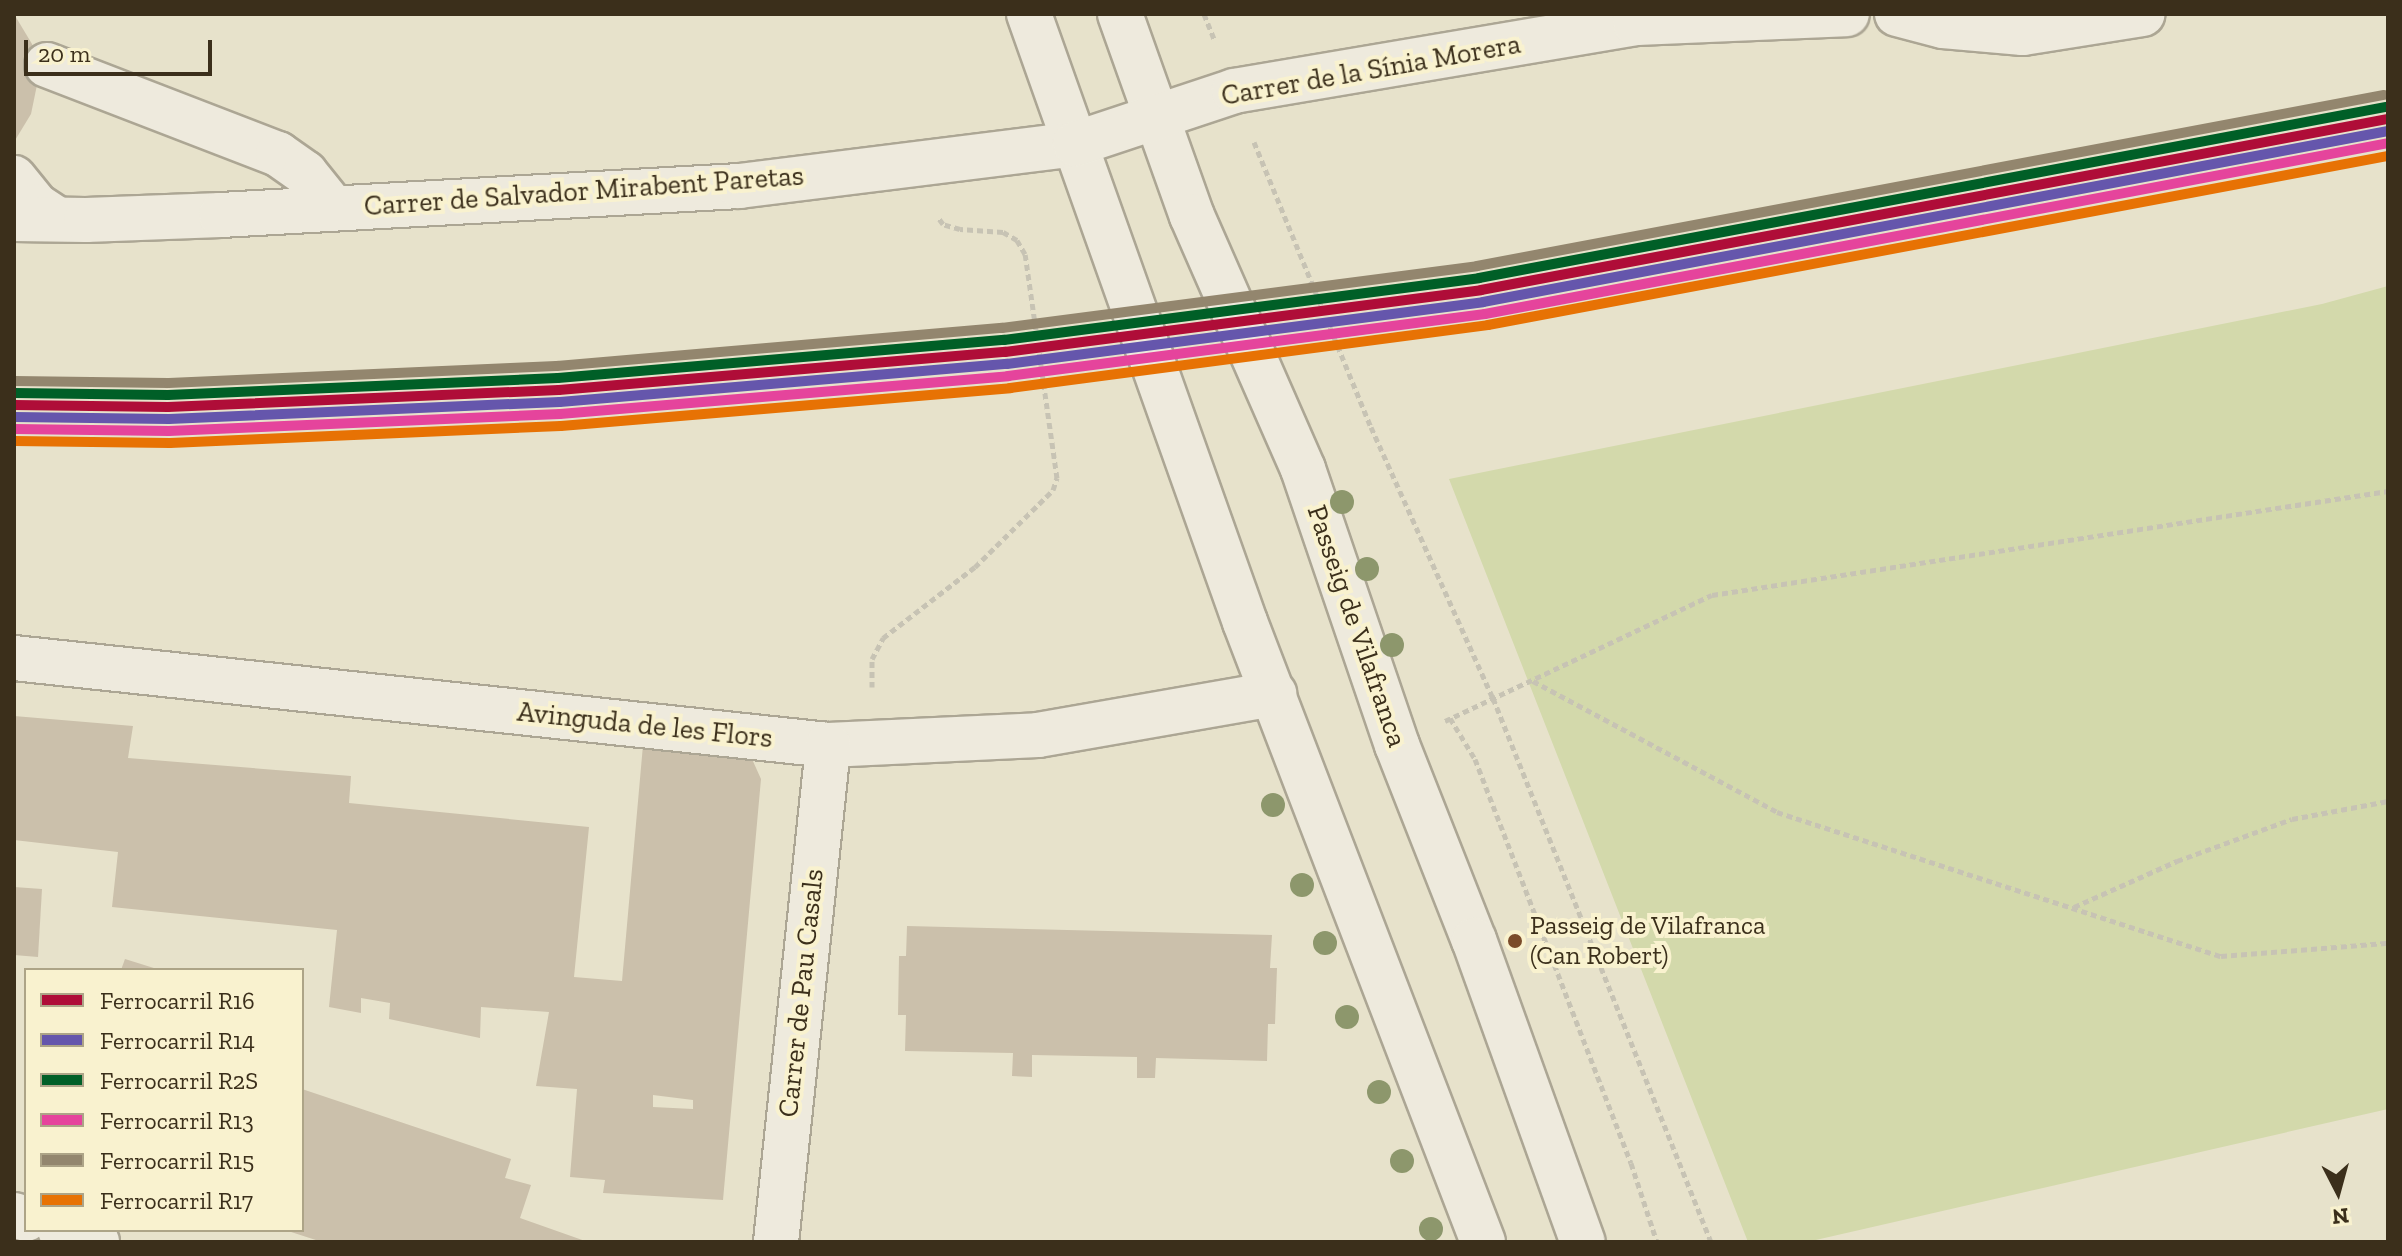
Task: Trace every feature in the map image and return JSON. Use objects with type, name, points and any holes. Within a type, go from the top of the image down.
[{"type":"street","points":[[1029,14],[1245,622],[1483,1242]]},
{"type":"street","name":"Passeig de Vilafranca","points":[[1120,14],[1192,216],[1303,469],[1397,745],[1474,940],[1583,1242]]},
{"type":"street","points":[[1897,14],[1943,26],[2023,33],[2143,14]]},
{"type":"street","name":"Carrer de la Sínia Morera","points":[[1155,116],[1234,91],[1646,18],[1820,15]]},
{"type":"street","points":[[47,65],[278,154],[305,173],[333,208]]},
{"type":"street","name":"Carrer de Salvador Mirabent Paretas","points":[[14,178],[37,206],[34,218],[86,220],[739,186],[1075,144],[1155,116]]},
{"type":"street","name":"Avinguda de les Flors","points":[[14,658],[828,745],[1038,735],[1274,694]]},
{"type":"street","name":"Carrer de Pau Casals","points":[[776,1242],[828,745]]},
{"type":"street","points":[[66,1232],[97,1242]]},
{"type":"path","points":[[895,743],[870,682],[872,659],[883,638],[975,567],[1053,490],[1057,478],[1025,254],[1017,240],[1003,232]]},
{"type":"path","points":[[1291,236],[1371,427],[1493,698],[1711,1242]]},
{"type":"path","points":[[2388,491],[1712,595],[1532,680],[1777,812],[2221,956],[2388,943]]},
{"type":"path","name":"Passeig de Vilafranca","points":[[1450,718],[1475,759],[1631,1163],[1657,1242]]},
{"type":"path","points":[[2073,907],[2177,861],[2292,819],[2388,801]]},
{"type":"green space","points":[[2388,286],[2388,1109],[1807,1242],[1748,1242],[1449,479],[2322,304]]},
{"type":"building","points":[[14,14],[32,44],[38,80],[31,114],[14,142]]},
{"type":"building","points":[[14,716],[133,726],[128,758],[351,776],[349,803],[589,827],[574,977],[622,981],[643,745],[745,755],[752,759],[761,779],[723,1200],[603,1193],[605,1180],[570,1177],[577,1089],[536,1086],[549,1012],[481,1007],[480,1038],[389,1019],[390,1003],[361,998],[361,1013],[329,1007],[337,930],[112,907],[118,852],[14,840]],"holes":[[[653,1095],[693,1100],[693,1109],[653,1107]]]},
{"type":"building","points":[[14,887],[42,889],[38,957],[14,955]]},
{"type":"building","points":[[907,926],[1272,935],[1270,968],[1277,968],[1275,1024],[1268,1024],[1267,1061],[1156,1058],[1155,1078],[1137,1078],[1137,1057],[1032,1055],[1032,1077],[1012,1076],[1013,1053],[905,1051],[906,1015],[898,1015],[899,956],[906,956]]},
{"type":"building","points":[[125,959],[154,968],[122,968]]},
{"type":"building","points":[[304,1090],[511,1159],[505,1178],[531,1185],[520,1218],[588,1242],[322,1242],[291,1232],[304,1232]]},
{"type":"rail line","name":"R15","points":[[14,381],[168,383],[557,366],[1002,328],[1477,266],[2384,95]]},
{"type":"rail line","name":"R2S","points":[[14,393],[168,395],[558,378],[1004,340],[1479,278],[2386,107]]},
{"type":"rail line","name":"R16","points":[[14,405],[168,407],[559,390],[1005,352],[1481,290],[2388,119]]},
{"type":"rail line","name":"R14","points":[[14,417],[169,419],[560,402],[1007,364],[1483,302],[2388,131]]},
{"type":"rail line","name":"R13","points":[[14,429],[169,431],[560,414],[1008,376],[1485,314],[2388,143]]},
{"type":"rail line","name":"R17","points":[[14,441],[170,443],[561,426],[1010,388],[1488,325],[2388,156]]},
{"type":"place","name":"Passeig de Vilafranca (Can Robert)","points":[[1515,941]]}]
